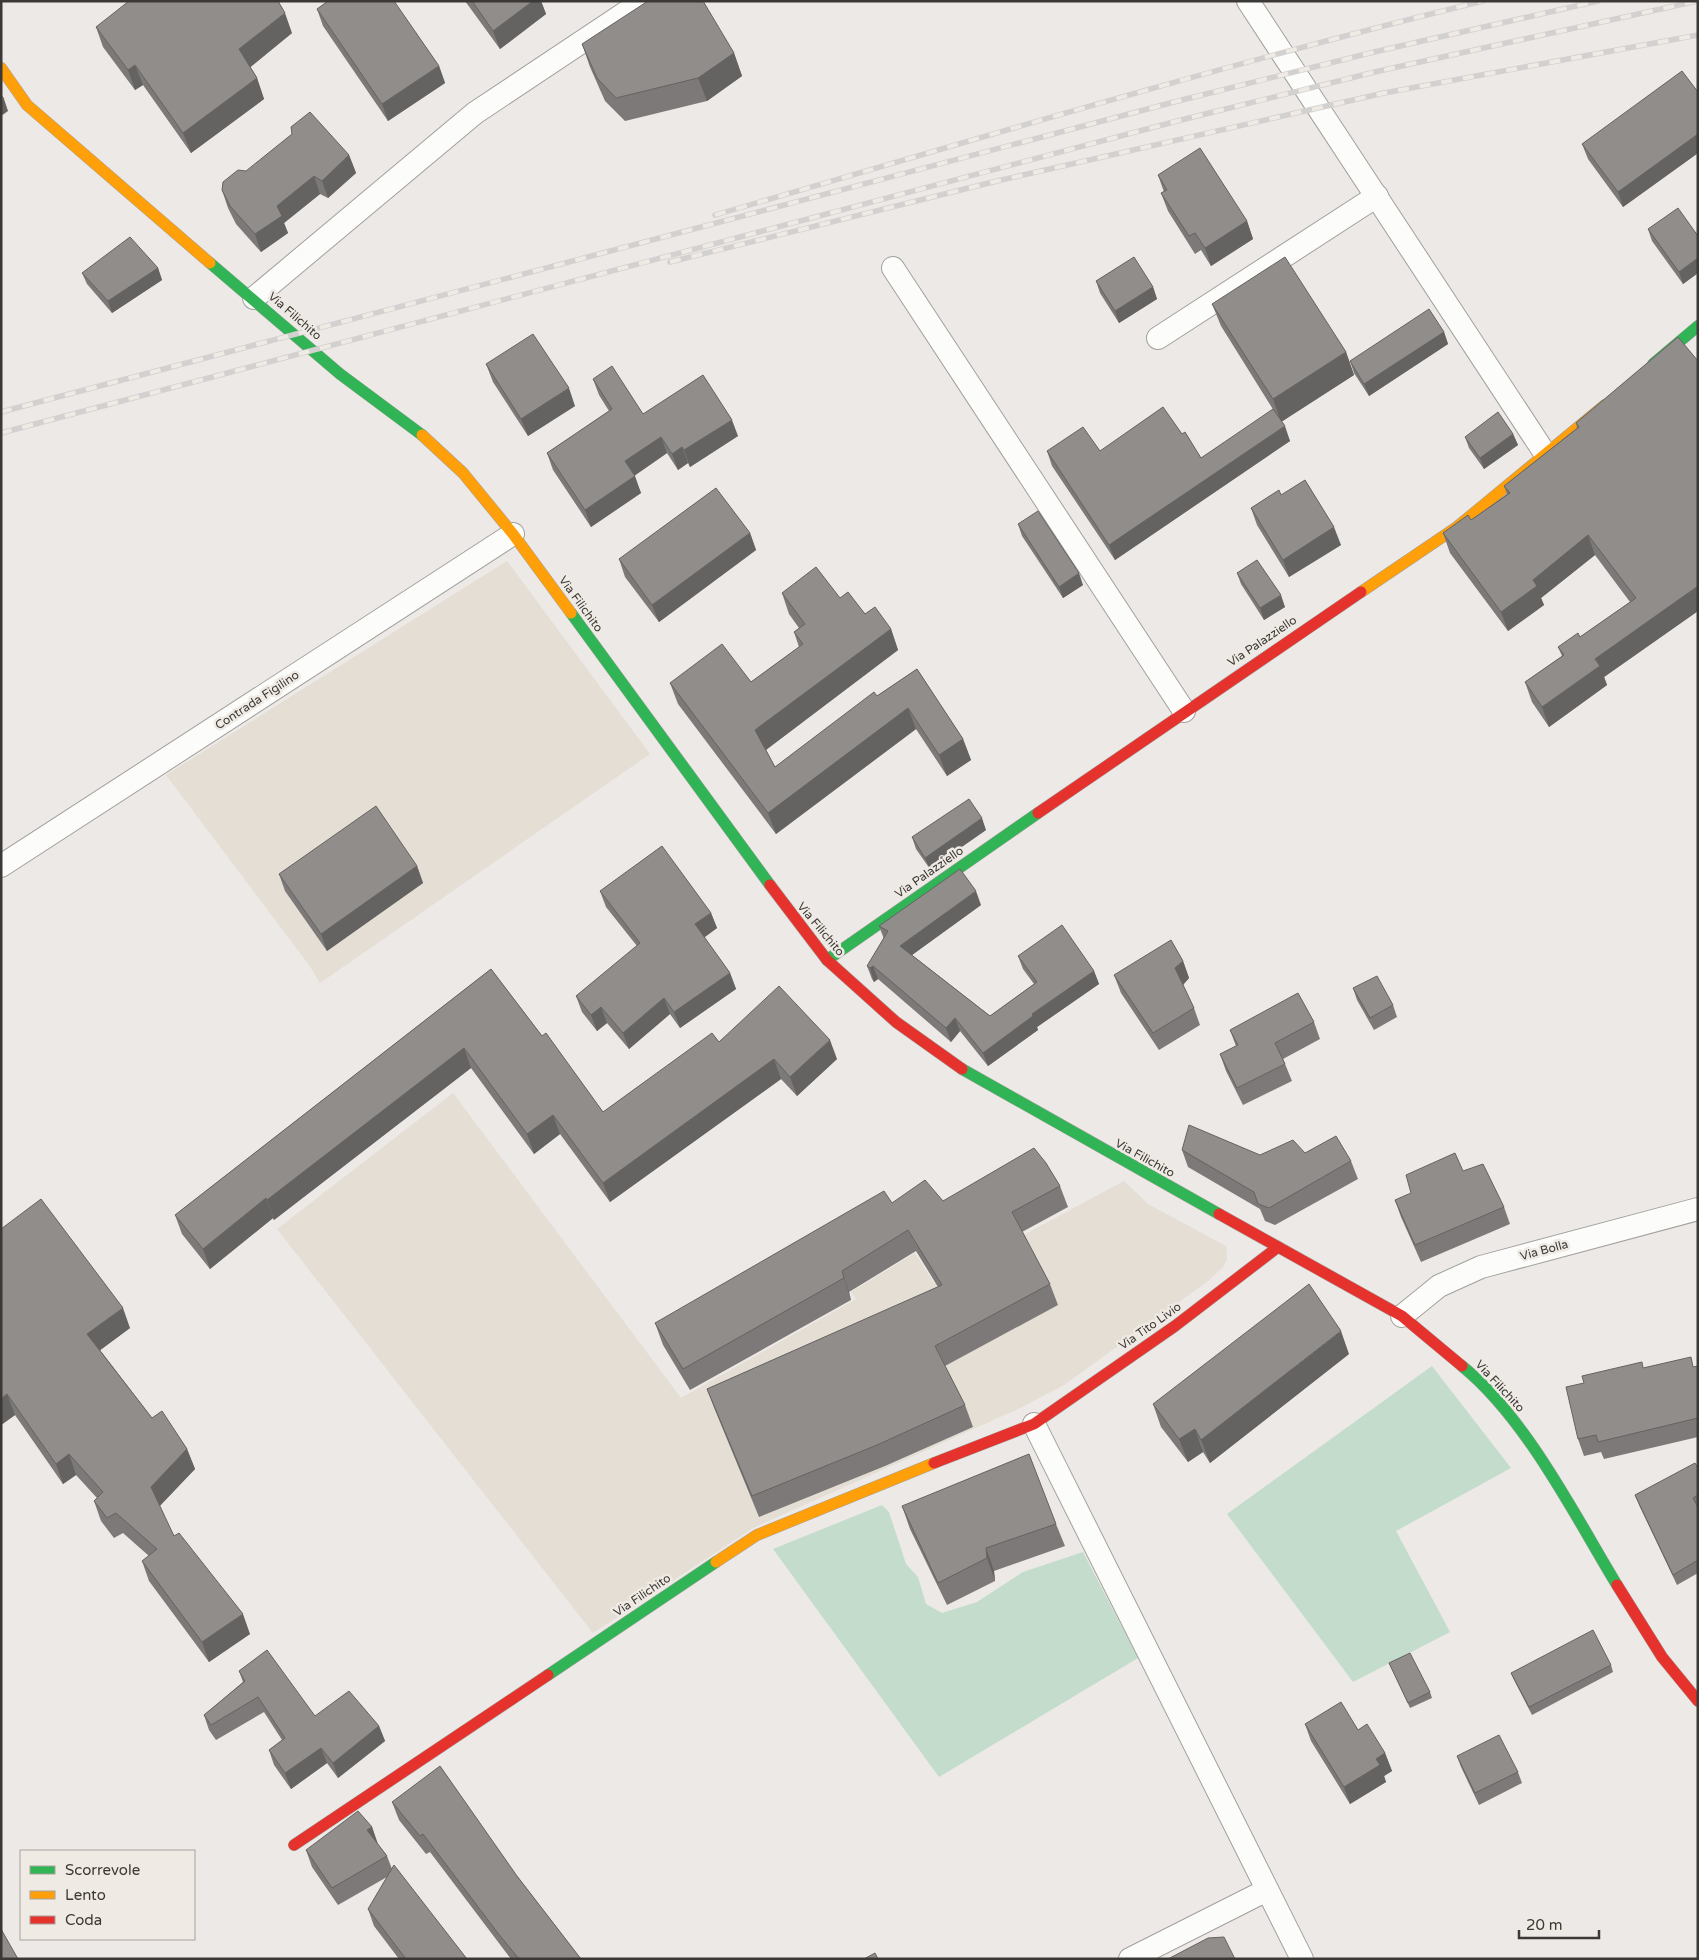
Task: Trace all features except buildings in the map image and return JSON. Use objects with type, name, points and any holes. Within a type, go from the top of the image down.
[{"type":"street","points":[[254,298],[475,114],[643,1]]},
{"type":"street","points":[[1248,1],[1546,454]]},
{"type":"street","name":"Via Filichito","points":[[1,68],[27,105],[254,298],[340,374],[416,429],[463,474],[513,534],[794,919],[827,960],[896,1022],[949,1062],[1402,1316],[1476,1377],[1522,1430],[1662,1657],[1698,1701]]},
{"type":"street","points":[[1158,338],[1377,196]]},
{"type":"street","points":[[893,268],[1184,711]]},
{"type":"street","points":[[1643,373],[1698,326]]},
{"type":"street","name":"Via Palazziello","points":[[827,960],[1184,711],[1456,527],[1613,398]]},
{"type":"street","name":"Contrada Figilino","points":[[1,866],[513,534]]},
{"type":"street","name":"Via Bolla","points":[[1402,1316],[1439,1286],[1481,1267],[1698,1209]]},
{"type":"street","name":"Via Tito Livio","points":[[1034,1424],[1175,1326],[1278,1247]]},
{"type":"street","points":[[1034,1424],[1302,1959]]},
{"type":"street","name":"Via Filichito","points":[[294,1845],[757,1535],[805,1514],[1034,1424]]},
{"type":"street","points":[[1130,1959],[1267,1890]]},
{"type":"shaded area","points":[[507,561],[650,754],[320,983],[309,965],[166,775]]},
{"type":"shaded area","points":[[453,1093],[681,1398],[856,1299],[851,1292],[915,1253],[934,1283],[1124,1181],[1148,1204],[1226,1246],[1227,1259],[1223,1267],[1208,1281],[1064,1385],[1020,1408],[753,1528],[593,1633],[277,1229]]},
{"type":"green space","points":[[1432,1366],[1511,1468],[1396,1531],[1450,1632],[1353,1682],[1227,1514]]},
{"type":"green space","points":[[882,1505],[889,1512],[906,1564],[918,1577],[926,1604],[942,1613],[977,1602],[1023,1572],[1083,1552],[1138,1658],[939,1777],[773,1549]]},
{"type":"railway","points":[[715,215],[1194,77],[1483,1]]},
{"type":"railway","points":[[1,412],[1178,101],[1374,52],[1598,1]]},
{"type":"railway","points":[[1,433],[1181,120],[1379,71],[1697,1]]},
{"type":"railway","points":[[670,262],[997,181],[1384,93],[1698,35]]},
{"type":"traffic: fast","points":[[210,263],[340,374],[422,435]]},
{"type":"traffic: fast","points":[[1653,364],[1698,326]]},
{"type":"traffic: fast","points":[[571,613],[770,885]]},
{"type":"traffic: fast","points":[[827,960],[1038,813]]},
{"type":"traffic: fast","points":[[962,1069],[1219,1214]]},
{"type":"traffic: fast","points":[[1462,1366],[1485,1387],[1528,1439],[1566,1498],[1617,1585]]},
{"type":"traffic: fast","points":[[548,1675],[716,1562]]},
{"type":"traffic: slow","points":[[1,68],[27,105],[210,263]]},
{"type":"traffic: slow","points":[[1361,592],[1457,527],[1605,405]]},
{"type":"traffic: slow","points":[[422,435],[463,473],[513,534],[571,613]]},
{"type":"traffic: slow","points":[[716,1562],[757,1535],[934,1463]]},
{"type":"traffic: jam","points":[[1038,813],[1361,592]]},
{"type":"traffic: jam","points":[[770,885],[827,960],[896,1022],[962,1069]]},
{"type":"traffic: jam","points":[[1219,1214],[1402,1316],[1462,1366]]},
{"type":"traffic: jam","points":[[934,1463],[1034,1424],[1175,1326],[1278,1247]]},
{"type":"traffic: jam","points":[[1617,1585],[1662,1657],[1698,1701]]},
{"type":"traffic: jam","points":[[294,1845],[548,1675]]}]
